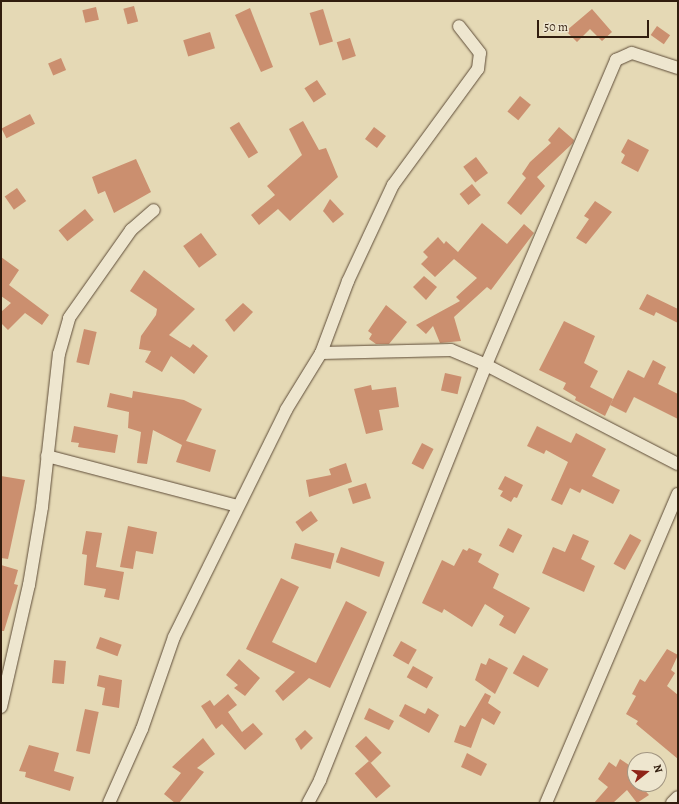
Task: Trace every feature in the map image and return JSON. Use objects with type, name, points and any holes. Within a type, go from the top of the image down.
[{"type":"street","points":[[109,803],[142,729],[174,637],[286,410],[321,353],[348,281],[393,185],[478,69],[480,53],[459,26]]},
{"type":"street","points":[[308,803],[320,780],[486,364],[616,60],[632,53],[678,68]]},
{"type":"street","points":[[1,707],[28,586],[47,456],[59,354],[69,318],[131,230],[154,210]]},
{"type":"street","points":[[321,353],[451,350],[486,364],[678,464]]},
{"type":"street","points":[[47,456],[238,506]]},
{"type":"street","points":[[546,803],[678,494]]},
{"type":"street","points":[[672,803],[678,798]]},
{"type":"building","points":[[134,6],[138,21],[128,24],[123,9]]},
{"type":"building","points":[[96,7],[99,20],[85,23],[82,10]]},
{"type":"building","points":[[250,8],[273,67],[261,72],[235,15]]},
{"type":"building","points":[[323,9],[333,42],[320,46],[310,13]]},
{"type":"building","points":[[592,9],[612,32],[602,41],[590,29],[577,42],[566,31]]},
{"type":"building","points":[[657,26],[670,35],[664,44],[651,35]]},
{"type":"building","points":[[210,32],[215,48],[188,56],[183,40]]},
{"type":"building","points":[[350,38],[356,56],[343,60],[337,42]]},
{"type":"building","points":[[61,58],[66,70],[53,75],[48,63]]},
{"type":"building","points":[[317,80],[326,94],[314,102],[304,88]]},
{"type":"building","points":[[520,96],[531,105],[518,120],[507,112]]},
{"type":"building","points":[[30,114],[35,124],[6,138],[1,129]]},
{"type":"building","points":[[303,121],[319,150],[326,148],[338,177],[290,221],[278,209],[259,225],[251,215],[275,195],[267,186],[302,155],[289,129]]},
{"type":"building","points":[[239,122],[258,153],[249,158],[230,128]]},
{"type":"building","points":[[374,127],[386,136],[377,148],[365,139]]},
{"type":"building","points":[[559,127],[574,140],[573,143],[537,177],[545,186],[521,215],[507,203],[526,178],[522,174],[530,162],[551,143],[548,140]]},
{"type":"building","points":[[628,139],[649,150],[638,172],[621,163],[625,155],[621,152]]},
{"type":"building","points":[[476,157],[488,173],[475,183],[463,167]]},
{"type":"building","points":[[136,159],[151,192],[114,213],[105,191],[98,194],[92,177]]},
{"type":"building","points":[[472,184],[481,195],[468,205],[460,194]]},
{"type":"building","points":[[17,188],[26,201],[14,210],[5,197]]},
{"type":"building","points":[[330,199],[344,214],[333,223],[323,211]]},
{"type":"building","points":[[595,201],[612,212],[586,244],[576,238],[589,219],[584,216]]},
{"type":"building","points":[[85,209],[94,220],[67,241],[59,230]]},
{"type":"building","points":[[482,223],[507,244],[524,224],[534,233],[491,290],[487,287],[454,317],[461,341],[440,343],[433,326],[426,334],[416,325],[460,301],[456,297],[477,278],[454,259],[435,277],[421,264],[428,257],[423,252],[438,237],[444,244],[446,241],[458,252]]},
{"type":"building","points":[[201,233],[217,255],[199,268],[183,246]]},
{"type":"building","points":[[1,257],[19,270],[9,285],[49,315],[42,325],[25,313],[8,330],[1,323],[1,312],[11,303],[1,296]]},
{"type":"building","points":[[144,270],[195,309],[169,335],[190,348],[193,344],[208,356],[194,374],[171,356],[162,372],[145,362],[151,351],[139,349],[141,336],[156,315],[157,309],[130,291]]},
{"type":"building","points":[[424,276],[437,287],[426,300],[413,287]]},
{"type":"building","points":[[647,294],[678,309],[678,323],[656,312],[654,316],[639,309]]},
{"type":"building","points":[[243,303],[253,312],[234,332],[225,320]]},
{"type":"building","points":[[386,305],[407,322],[389,344],[376,344],[369,339],[372,334],[368,331]]},
{"type":"building","points":[[564,321],[595,336],[584,363],[598,371],[590,387],[613,399],[605,416],[575,400],[576,397],[563,389],[566,383],[539,370]]},
{"type":"building","points":[[84,329],[97,332],[89,365],[76,362]]},
{"type":"building","points":[[653,360],[666,367],[658,384],[678,394],[678,419],[634,397],[626,413],[610,405],[628,370],[644,378]]},
{"type":"building","points":[[445,373],[462,377],[458,394],[441,391]]},
{"type":"building","points":[[371,385],[372,390],[396,387],[399,407],[379,410],[383,430],[366,434],[354,389]]},
{"type":"building","points":[[133,391],[184,400],[202,409],[186,441],[216,450],[210,472],[176,462],[182,445],[153,430],[147,464],[137,463],[141,432],[128,428],[129,412],[107,407],[110,393],[132,398]]},
{"type":"building","points":[[74,426],[118,435],[115,453],[78,447],[79,443],[71,442]]},
{"type":"building","points":[[537,426],[571,443],[576,433],[606,449],[592,476],[620,490],[613,504],[582,489],[580,493],[570,488],[562,505],[551,500],[568,462],[546,450],[544,454],[527,446]]},
{"type":"building","points":[[422,443],[434,449],[423,469],[412,463]]},
{"type":"building","points":[[346,463],[352,482],[309,497],[306,480],[331,475],[329,469]]},
{"type":"building","points":[[1,476],[25,480],[8,559],[1,558]]},
{"type":"building","points":[[505,476],[523,485],[517,498],[514,497],[511,502],[500,496],[503,491],[498,489]]},
{"type":"building","points":[[366,483],[371,498],[353,504],[348,489]]},
{"type":"building","points":[[311,511],[318,521],[302,532],[295,522]]},
{"type":"building","points":[[128,526],[157,532],[153,554],[136,551],[133,569],[120,567]]},
{"type":"building","points":[[508,528],[522,535],[513,553],[499,546]]},
{"type":"building","points":[[86,531],[102,533],[96,567],[124,572],[119,600],[104,597],[106,589],[84,585],[87,555],[82,554]]},
{"type":"building","points":[[573,534],[589,541],[581,559],[595,566],[584,592],[542,573],[553,547],[565,552]]},
{"type":"building","points":[[630,534],[641,540],[625,570],[614,564]]},
{"type":"building","points":[[295,543],[335,554],[330,569],[291,558]]},
{"type":"building","points":[[341,547],[384,562],[379,577],[336,562]]},
{"type":"building","points":[[469,548],[482,554],[478,562],[499,574],[493,588],[530,608],[515,634],[499,625],[504,616],[485,604],[472,627],[444,609],[442,613],[422,603],[442,560],[454,566],[463,549],[467,551]]},
{"type":"building","points":[[1,565],[18,570],[14,584],[18,585],[4,631],[1,631]]},
{"type":"building","points":[[281,578],[299,587],[272,642],[316,663],[346,601],[367,612],[330,688],[309,678],[283,701],[275,691],[295,672],[246,649]]},
{"type":"building","points":[[100,637],[122,645],[118,656],[96,648]]},
{"type":"building","points":[[401,641],[417,650],[409,665],[393,656]]},
{"type":"building","points":[[667,649],[678,655],[671,670],[675,673],[667,686],[678,695],[678,759],[636,724],[638,721],[626,714],[636,696],[632,694],[640,679],[645,682]]},
{"type":"building","points":[[523,655],[548,669],[538,687],[513,673]]},
{"type":"building","points":[[489,658],[508,668],[495,694],[475,680],[481,663],[486,665]]},
{"type":"building","points":[[239,659],[260,678],[245,696],[234,688],[238,685],[226,675]]},
{"type":"building","points":[[54,660],[66,661],[64,684],[52,683]]},
{"type":"building","points":[[413,666],[433,677],[427,689],[407,677]]},
{"type":"building","points":[[99,675],[122,680],[119,708],[102,705],[105,688],[97,686]]},
{"type":"building","points":[[485,693],[491,696],[488,703],[501,712],[494,725],[482,718],[471,748],[454,742],[460,725],[465,727]]},
{"type":"building","points":[[228,694],[237,705],[228,712],[242,732],[253,723],[263,734],[245,750],[222,724],[216,729],[201,706],[210,700],[214,706]]},
{"type":"building","points":[[405,704],[425,714],[428,708],[439,715],[429,733],[399,716]]},
{"type":"building","points":[[369,708],[394,721],[389,730],[364,719]]},
{"type":"building","points":[[85,709],[99,712],[90,754],[76,751]]},
{"type":"building","points":[[305,730],[313,738],[301,750],[295,739]]},
{"type":"building","points":[[366,736],[382,753],[371,763],[355,746]]},
{"type":"building","points":[[203,738],[215,754],[197,768],[204,772],[179,803],[175,803],[164,794],[181,773],[172,767]]},
{"type":"building","points":[[29,745],[59,753],[54,771],[74,777],[70,791],[25,777],[26,772],[19,771]]},
{"type":"building","points":[[467,753],[487,764],[481,776],[461,767]]},
{"type":"building","points":[[620,759],[627,764],[627,790],[613,803],[594,803],[608,787],[598,779],[609,762],[616,767]]},
{"type":"building","points":[[369,761],[391,786],[376,798],[355,773]]},
{"type":"building","points":[[629,792],[646,792],[649,795],[637,803]]}]
